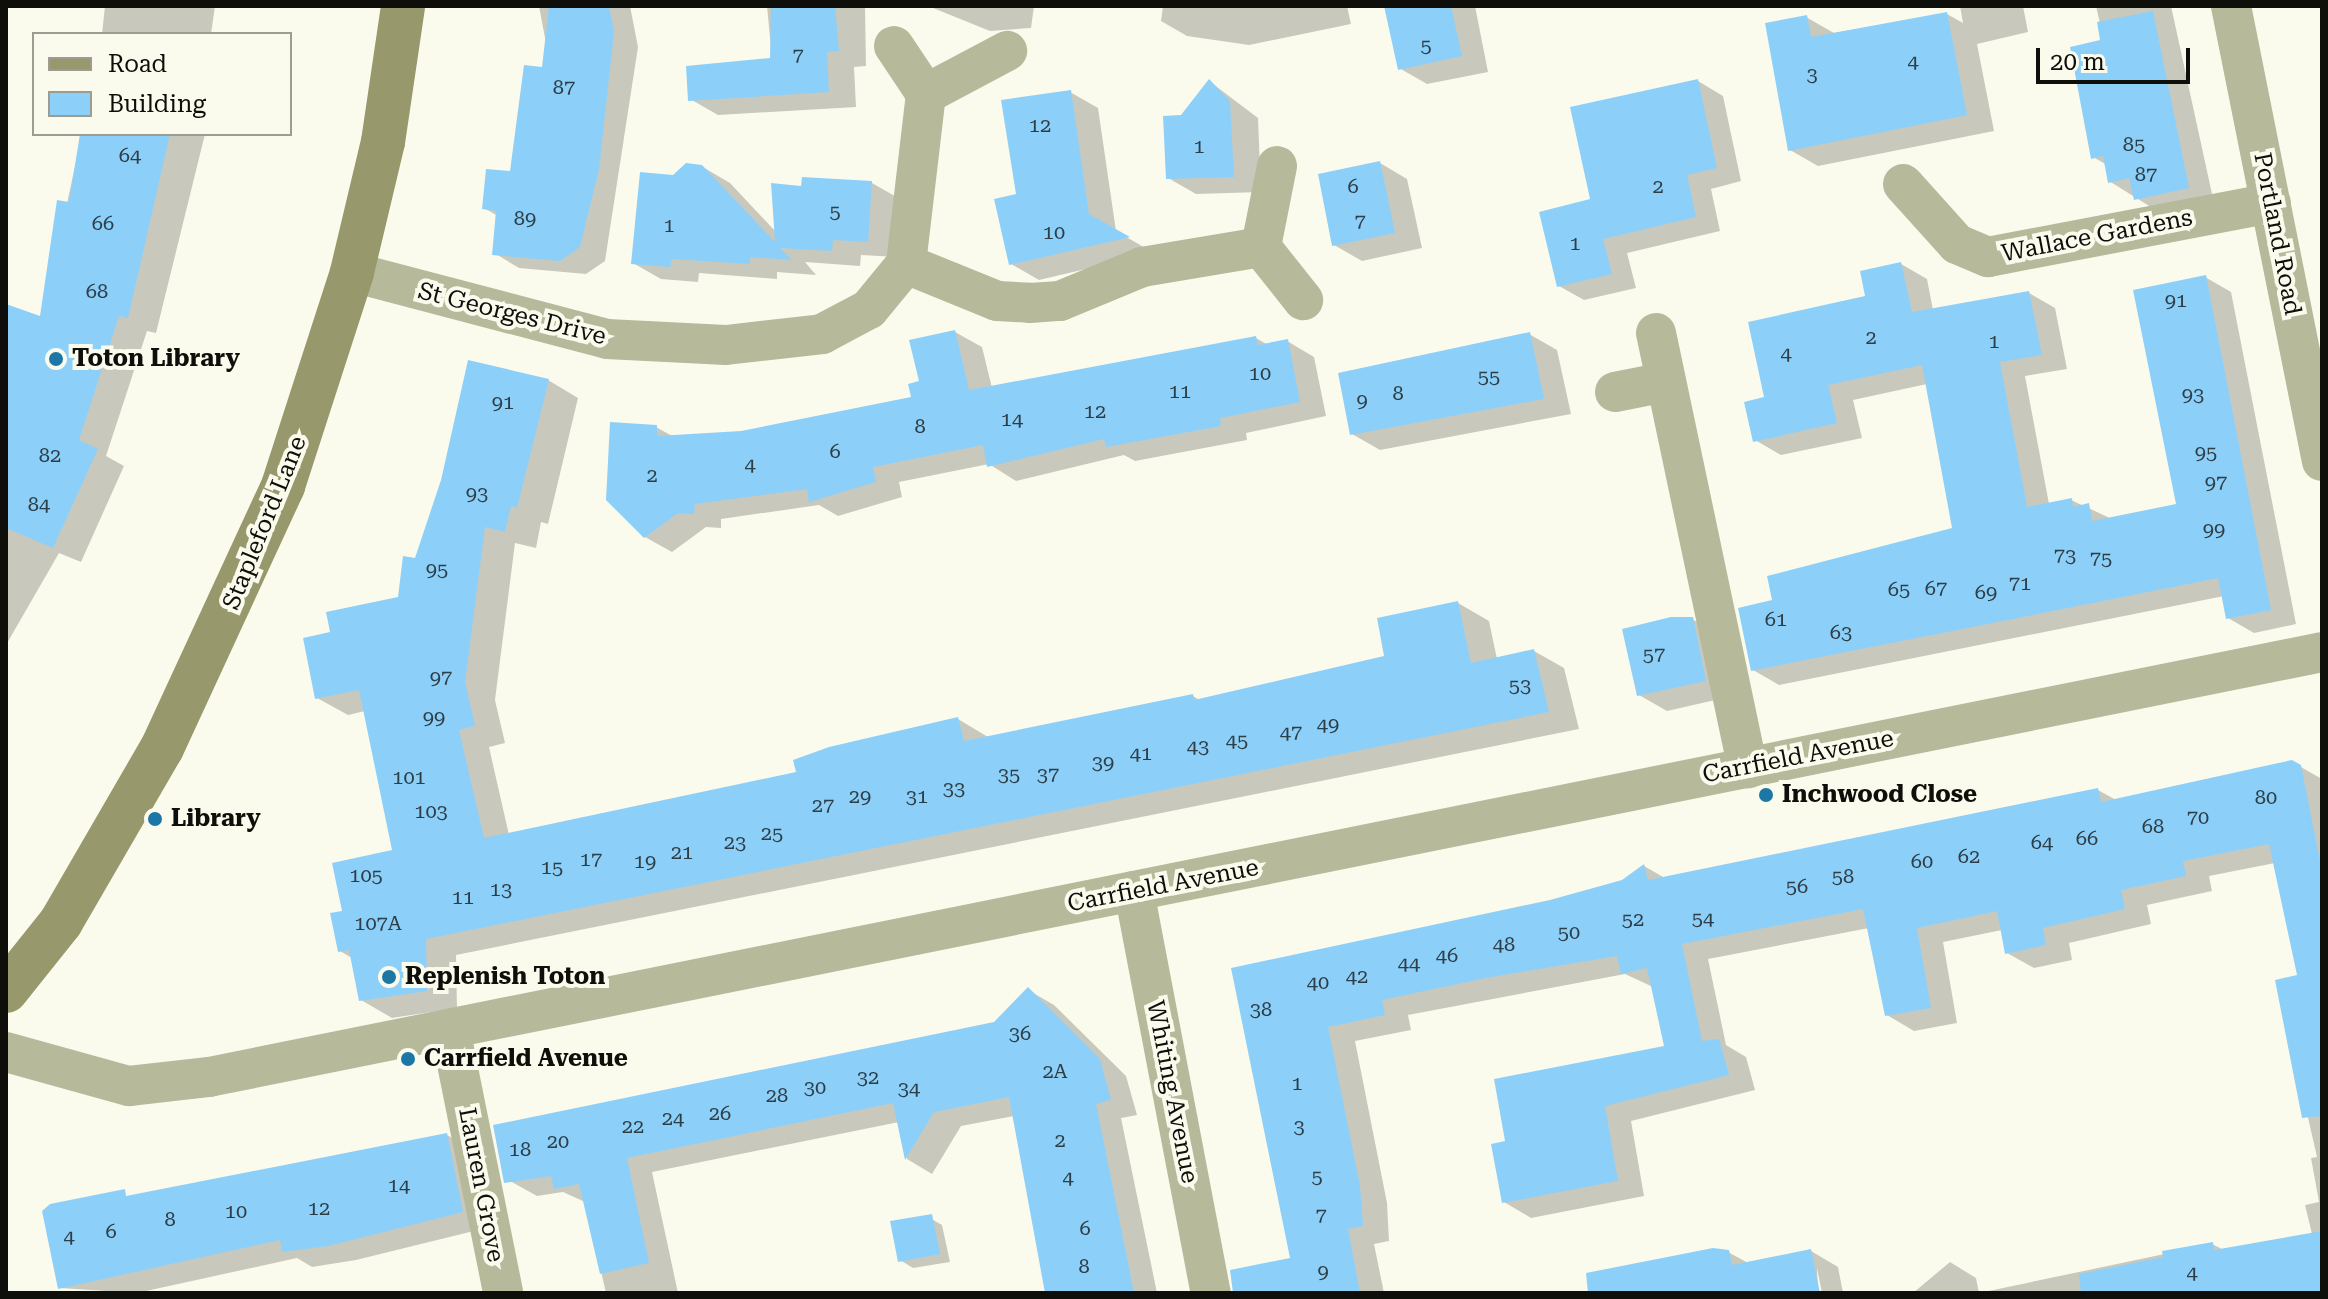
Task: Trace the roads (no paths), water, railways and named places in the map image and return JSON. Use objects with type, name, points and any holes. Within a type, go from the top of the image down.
[{"type":"main road","name":"Stapleford Lane","points":[[6,991],[61,922],[193,691],[283,486],[352,272],[383,142],[403,6]]},
{"type":"street","name":"Portland Road","points":[[2231,6],[2322,461]]},
{"type":"street","points":[[894,46],[926,94],[906,264],[997,301],[1030,303],[1060,301],[1142,267],[1261,247]]},
{"type":"street","points":[[926,94],[1007,51]]},
{"type":"street","points":[[1277,166],[1261,247],[1303,300]]},
{"type":"street","name":"Wallace Gardens","points":[[1903,184],[1957,244],[1988,257],[2271,203]]},
{"type":"street","name":"St Georges Drive","points":[[352,272],[607,339],[726,345],[822,334],[869,309],[906,264]]},
{"type":"street","points":[[1656,333],[1748,768]]},
{"type":"street","points":[[1615,392],[1666,382]]},
{"type":"street","name":"Carrfield Avenue","points":[[6,1052],[129,1086],[450,1029],[2322,652]]},
{"type":"street","name":"Whiting Avenue","points":[[1134,891],[1211,1293]]},
{"type":"street","name":"Lauren Grove","points":[[450,1029],[503,1293]]},
{"type":"place","name":"Toton Library","points":[[56,359]]},
{"type":"place","name":"Inchwood Close","points":[[1766,795]]},
{"type":"place","name":"Library","points":[[155,819]]},
{"type":"place","name":"Replenish Toton","points":[[389,977]]},
{"type":"place","name":"Carrfield Avenue","points":[[408,1059]]}]
